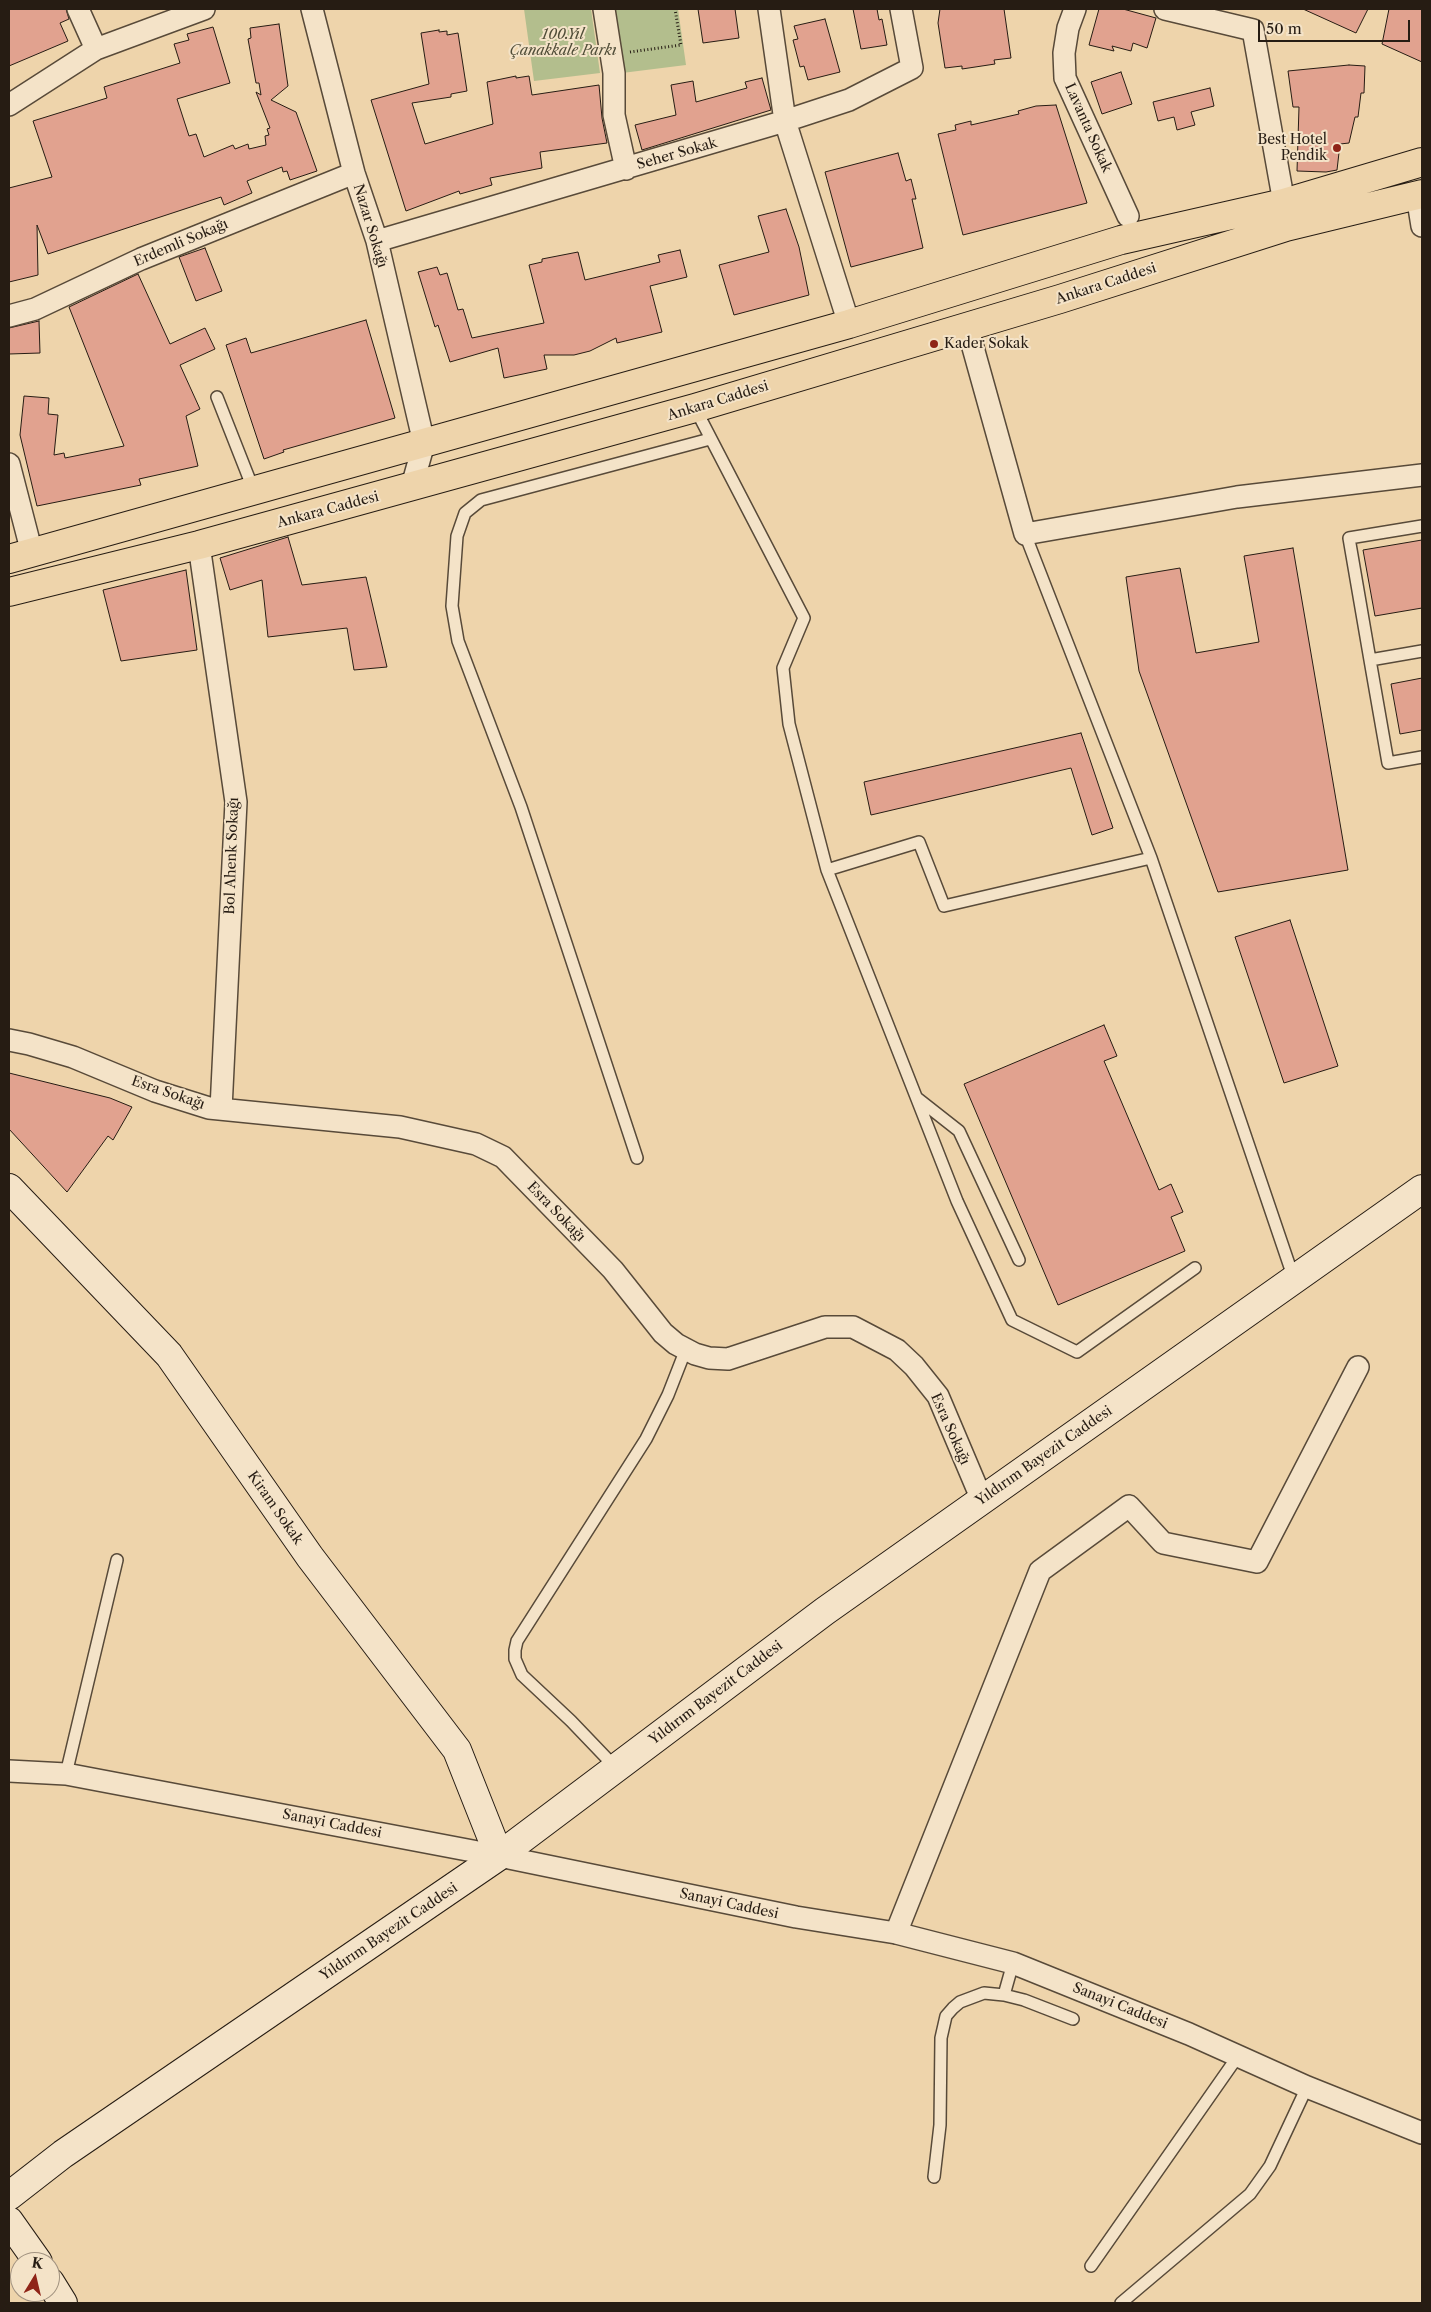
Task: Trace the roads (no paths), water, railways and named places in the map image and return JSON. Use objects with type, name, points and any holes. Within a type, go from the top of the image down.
[{"type":"main road","points":[[20,556],[849,324],[1121,240],[1284,203],[1422,162]]},
{"type":"main road","name":"Ankara Caddesi","points":[[9,592],[199,545],[695,408],[1286,227],[1419,194]]},
{"type":"street","points":[[78,9],[96,49]]},
{"type":"street","points":[[9,105],[96,49],[204,9]]},
{"type":"street","name":"Nazar Sokağı","points":[[312,9],[354,172],[377,241],[424,443]]},
{"type":"street","points":[[604,9],[614,73],[614,114],[626,169]]},
{"type":"street","points":[[769,9],[785,122],[849,324]]},
{"type":"street","name":"Seher Sokak","points":[[377,241],[785,122],[849,100],[912,68],[901,9]]},
{"type":"street","name":"Lavanta Sokak","points":[[1075,9],[1068,28],[1064,53],[1065,78],[1128,216]]},
{"type":"street","points":[[1165,9],[1252,30],[1284,203]]},
{"type":"street","name":"Erdemli Sokağı","points":[[9,316],[34,309],[141,259],[354,172]]},
{"type":"street","points":[[1419,194],[1422,226]]},
{"type":"street","points":[[967,326],[1025,534],[1237,497],[1422,475]]},
{"type":"street","points":[[412,486],[424,443]]},
{"type":"street","points":[[9,464],[20,556]]},
{"type":"street","name":"Bol Ahenk Sokağı","points":[[199,545],[236,802],[220,1109]]},
{"type":"street","name":"Esra Sokağı","points":[[9,1040],[73,1057],[155,1091],[208,1108],[400,1127],[476,1144],[503,1157],[613,1270],[663,1333],[686,1349],[709,1358],[728,1359],[825,1327],[853,1327],[897,1350],[914,1366],[938,1396],[982,1500]]},
{"type":"street","name":"Kiram Sokak","points":[[9,1188],[169,1355],[310,1557],[457,1750],[499,1856]]},
{"type":"street","name":"Yıldırım Bayezit Caddesi","points":[[9,2196],[63,2154],[499,1856],[824,1611],[1422,1189]]},
{"type":"street","points":[[896,1933],[1040,1571],[1129,1506],[1163,1543],[1257,1562],[1358,1367]]},
{"type":"street","name":"Sanayi Caddesi","points":[[9,1771],[66,1774],[499,1856],[796,1917],[896,1933],[1013,1963],[1238,2056],[1307,2087],[1422,2133]]},
{"type":"street","points":[[9,2221],[31,2252]]},
{"type":"lane","points":[[217,398],[254,491]]},
{"type":"lane","points":[[695,408],[804,618],[783,668],[789,724],[827,870],[956,1201],[1012,1320],[1077,1352],[1196,1268]]},
{"type":"lane","points":[[637,1158],[521,807],[458,641],[452,606],[457,536],[458,528],[465,513],[481,500],[710,439]]},
{"type":"lane","points":[[1422,526],[1349,538],[1388,763],[1422,757]]},
{"type":"lane","points":[[1025,534],[1151,858],[1294,1280]]},
{"type":"lane","points":[[1370,660],[1422,651]]},
{"type":"lane","points":[[827,870],[919,842],[944,906],[1151,858]]},
{"type":"lane","points":[[915,1097],[959,1131],[1019,1260]]},
{"type":"lane","points":[[616,1768],[571,1721],[522,1675],[515,1658],[515,1650],[517,1641],[646,1439],[668,1396],[686,1349]]},
{"type":"lane","points":[[66,1774],[117,1560]]},
{"type":"lane","points":[[1004,1995],[1013,1963]]},
{"type":"lane","points":[[934,2178],[940,2125],[941,2038],[946,2016],[953,2008],[973,1996],[984,1993],[1024,2000],[1073,2019]]},
{"type":"lane","points":[[1091,2266],[1238,2056]]},
{"type":"lane","points":[[1120,2303],[1250,2194],[1270,2166],[1307,2087]]},
{"type":"place","name":"Best Hotel Pendik","points":[[1337,148]]},
{"type":"place","name":"Kader Sokak","points":[[934,344]]},
{"type":"park label","name":"100.Yıl Çanakkale Parkı","points":[[563,43]]}]
